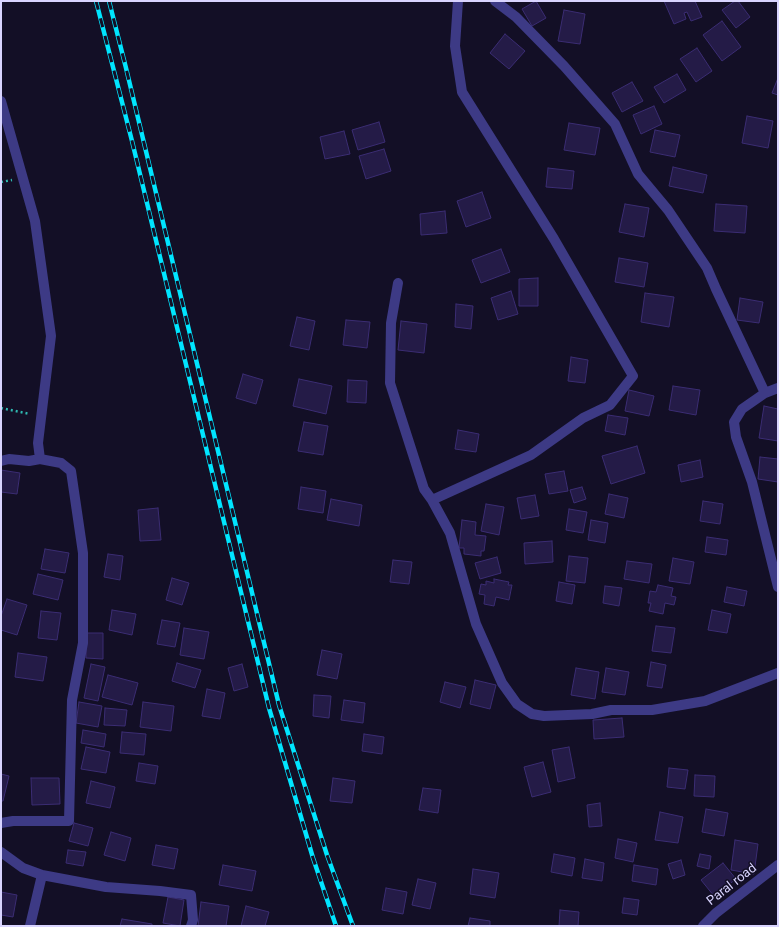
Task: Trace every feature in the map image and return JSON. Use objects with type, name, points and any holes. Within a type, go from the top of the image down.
[{"type":"street","points":[[432,500],[531,455],[583,418],[610,405],[633,376],[554,239],[462,92],[455,46],[458,1]]},
{"type":"street","points":[[495,1],[516,17],[564,66],[615,124],[638,174],[668,210],[708,268],[716,289],[765,393]]},
{"type":"street","points":[[1,101],[35,221],[51,336],[40,416],[38,443],[40,459]]},
{"type":"street","points":[[398,283],[391,323],[390,383],[424,489],[432,500],[450,533],[476,624],[502,683],[517,704],[532,714],[544,716],[592,714],[611,710],[652,710],[705,701],[778,673]]},
{"type":"street","points":[[778,388],[765,393],[742,409],[734,422],[736,437],[752,482],[778,587]]},
{"type":"street","points":[[1,461],[8,459],[29,461],[40,459],[61,463],[71,471],[83,553],[83,642],[72,700],[69,821],[13,821],[1,823]]},
{"type":"street","points":[[1,852],[24,868],[42,875],[106,888],[160,891],[192,895],[193,920],[191,926]]},
{"type":"street","name":"Paral road","points":[[703,926],[716,913],[778,865]]},
{"type":"street","points":[[30,926],[42,875]]},
{"type":"path","points":[[1,408],[40,416]]},
{"type":"building","points":[[536,1],[546,18],[532,26],[522,9]]},
{"type":"building","points":[[664,1],[695,1],[702,17],[691,21],[687,12],[684,13],[686,19],[674,24]]},
{"type":"building","points":[[735,1],[738,1],[750,17],[736,28],[722,10]]},
{"type":"building","points":[[564,10],[585,14],[580,44],[558,41]]},
{"type":"building","points":[[722,21],[741,47],[722,61],[703,35]]},
{"type":"building","points":[[505,34],[525,51],[509,69],[490,53]]},
{"type":"building","points":[[697,48],[712,71],[696,82],[680,59]]},
{"type":"building","points":[[677,74],[686,90],[664,103],[654,87]]},
{"type":"building","points":[[778,78],[778,95],[772,93]]},
{"type":"building","points":[[632,82],[643,101],[622,112],[612,93]]},
{"type":"building","points":[[654,106],[662,124],[641,134],[633,115]]},
{"type":"building","points":[[747,116],[773,121],[768,148],[742,143]]},
{"type":"building","points":[[379,122],[385,142],[358,150],[352,130]]},
{"type":"building","points":[[569,123],[600,128],[595,155],[564,150]]},
{"type":"building","points":[[655,130],[680,135],[675,157],[650,152]]},
{"type":"building","points":[[344,131],[350,154],[325,159],[320,137]]},
{"type":"building","points":[[384,149],[391,171],[366,179],[359,156]]},
{"type":"building","points":[[673,167],[707,175],[703,193],[669,186]]},
{"type":"building","points":[[548,168],[574,171],[572,189],[546,187]]},
{"type":"building","points":[[482,192],[491,218],[466,227],[457,201]]},
{"type":"building","points":[[625,204],[649,208],[644,237],[619,232]]},
{"type":"building","points":[[716,204],[747,206],[745,233],[714,231]]},
{"type":"building","points":[[445,211],[447,233],[421,235],[420,214]]},
{"type":"building","points":[[501,249],[510,272],[481,283],[472,260]]},
{"type":"building","points":[[619,258],[648,263],[644,287],[615,282]]},
{"type":"building","points":[[538,278],[538,306],[519,306],[519,279]]},
{"type":"building","points":[[511,291],[518,314],[498,320],[491,298]]},
{"type":"building","points":[[645,293],[674,297],[669,327],[641,322]]},
{"type":"building","points":[[740,298],[763,302],[759,323],[737,320]]},
{"type":"building","points":[[456,304],[473,306],[471,329],[455,327]]},
{"type":"building","points":[[297,317],[315,321],[309,350],[290,346]]},
{"type":"building","points":[[346,320],[370,322],[367,348],[343,345]]},
{"type":"building","points":[[401,321],[427,324],[424,353],[398,350]]},
{"type":"building","points":[[571,357],[588,360],[585,383],[568,381]]},
{"type":"building","points":[[243,374],[263,380],[256,404],[236,398]]},
{"type":"building","points":[[299,379],[332,386],[326,414],[293,406]]},
{"type":"building","points":[[348,380],[367,381],[366,403],[347,402]]},
{"type":"building","points":[[673,386],[700,390],[696,415],[669,410]]},
{"type":"building","points":[[629,390],[654,396],[649,416],[625,411]]},
{"type":"building","points":[[764,406],[778,409],[778,441],[759,438]]},
{"type":"building","points":[[608,415],[628,418],[625,435],[605,431]]},
{"type":"building","points":[[304,422],[328,426],[323,455],[298,451]]},
{"type":"building","points":[[458,430],[479,434],[476,452],[455,449]]},
{"type":"building","points":[[637,446],[645,473],[611,484],[602,456]]},
{"type":"building","points":[[760,457],[778,459],[778,482],[758,479]]},
{"type":"building","points":[[700,460],[703,477],[681,482],[678,465]]},
{"type":"building","points":[[1,470],[20,473],[17,494],[1,492]]},
{"type":"building","points":[[564,471],[568,491],[549,494],[545,474]]},
{"type":"building","points":[[301,487],[326,491],[323,513],[298,509]]},
{"type":"building","points":[[582,487],[586,499],[574,503],[570,490]]},
{"type":"building","points":[[609,494],[628,498],[624,518],[605,514]]},
{"type":"building","points":[[535,495],[539,516],[521,519],[517,498]]},
{"type":"building","points":[[331,499],[362,505],[359,526],[327,520]]},
{"type":"building","points":[[703,501],[723,504],[720,524],[700,521]]},
{"type":"building","points":[[486,504],[504,507],[499,535],[481,531]]},
{"type":"building","points":[[158,508],[161,540],[140,541],[138,510]]},
{"type":"building","points":[[569,509],[587,512],[583,533],[566,530]]},
{"type":"building","points":[[462,520],[476,522],[475,535],[486,536],[484,551],[481,551],[481,556],[464,554],[464,548],[459,548]]},
{"type":"building","points":[[591,520],[608,523],[605,543],[588,540]]},
{"type":"building","points":[[707,537],[728,540],[726,555],[705,552]]},
{"type":"building","points":[[552,541],[553,562],[525,564],[524,543]]},
{"type":"building","points":[[45,549],[69,553],[65,573],[41,569]]},
{"type":"building","points":[[108,554],[123,556],[120,580],[104,577]]},
{"type":"building","points":[[569,556],[588,558],[585,583],[566,581]]},
{"type":"building","points":[[497,557],[501,573],[480,579],[475,563]]},
{"type":"building","points":[[673,558],[694,562],[690,584],[669,581]]},
{"type":"building","points":[[393,560],[412,562],[409,584],[390,582]]},
{"type":"building","points":[[627,561],[652,564],[649,583],[624,579]]},
{"type":"building","points":[[38,574],[63,580],[58,600],[33,594]]},
{"type":"building","points":[[172,578],[189,583],[182,605],[166,600]]},
{"type":"building","points":[[494,579],[509,582],[508,585],[512,585],[509,600],[496,597],[494,606],[484,604],[485,595],[479,594],[481,584],[486,585],[486,581],[494,583]]},
{"type":"building","points":[[559,582],[575,585],[572,604],[556,601]]},
{"type":"building","points":[[658,585],[673,588],[671,596],[676,597],[674,605],[665,603],[663,614],[649,611],[651,603],[648,603],[650,591],[656,592]]},
{"type":"building","points":[[605,586],[622,588],[619,606],[603,603]]},
{"type":"building","points":[[727,587],[747,591],[744,606],[724,602]]},
{"type":"building","points":[[7,599],[27,605],[17,635],[1,630],[1,616]]},
{"type":"building","points":[[112,610],[136,614],[132,635],[109,630]]},
{"type":"building","points":[[712,610],[731,614],[727,633],[708,630]]},
{"type":"building","points":[[41,611],[61,613],[57,640],[38,638]]},
{"type":"building","points":[[162,620],[180,623],[175,647],[157,644]]},
{"type":"building","points":[[656,626],[675,628],[671,653],[652,651]]},
{"type":"building","points":[[184,628],[209,632],[204,659],[180,655]]},
{"type":"building","points":[[86,633],[103,633],[103,659],[86,658]]},
{"type":"building","points":[[322,650],[342,654],[337,679],[317,675]]},
{"type":"building","points":[[18,653],[47,657],[43,681],[15,677]]},
{"type":"building","points":[[651,662],[666,665],[662,688],[647,686]]},
{"type":"building","points":[[177,663],[201,670],[195,688],[172,681]]},
{"type":"building","points":[[91,664],[105,667],[98,701],[84,698]]},
{"type":"building","points":[[242,664],[248,687],[234,691],[228,668]]},
{"type":"building","points":[[576,668],[599,672],[595,699],[571,695]]},
{"type":"building","points":[[606,668],[629,672],[625,695],[602,692]]},
{"type":"building","points":[[108,675],[138,683],[132,705],[102,697]]},
{"type":"building","points":[[475,680],[496,685],[490,709],[470,704]]},
{"type":"building","points":[[445,682],[466,687],[460,708],[440,702]]},
{"type":"building","points":[[207,689],[225,693],[220,719],[202,716]]},
{"type":"building","points":[[314,695],[331,696],[329,718],[313,716]]},
{"type":"building","points":[[344,700],[365,703],[363,723],[341,720]]},
{"type":"building","points":[[79,702],[102,706],[98,727],[76,723]]},
{"type":"building","points":[[143,702],[174,706],[171,731],[140,727]]},
{"type":"building","points":[[105,708],[127,710],[125,726],[104,725]]},
{"type":"building","points":[[622,718],[624,737],[594,739],[593,720]]},
{"type":"building","points":[[83,730],[106,734],[104,747],[81,743]]},
{"type":"building","points":[[122,732],[146,734],[144,755],[120,753]]},
{"type":"building","points":[[364,734],[384,737],[382,754],[362,751]]},
{"type":"building","points":[[86,747],[110,752],[106,773],[81,769]]},
{"type":"building","points":[[569,747],[575,778],[558,782],[552,750]]},
{"type":"building","points":[[543,762],[551,792],[532,797],[524,767]]},
{"type":"building","points":[[139,763],[158,766],[155,784],[136,781]]},
{"type":"building","points":[[669,768],[688,770],[685,789],[667,787]]},
{"type":"building","points":[[1,774],[9,776],[3,801],[1,801]]},
{"type":"building","points":[[695,775],[715,776],[714,797],[694,796]]},
{"type":"building","points":[[31,778],[59,778],[60,804],[32,805]]},
{"type":"building","points":[[333,778],[355,781],[352,803],[330,801]]},
{"type":"building","points":[[91,781],[115,787],[110,808],[86,803]]},
{"type":"building","points":[[423,788],[441,790],[438,813],[419,810]]},
{"type":"building","points":[[600,803],[602,826],[589,827],[587,805]]},
{"type":"building","points":[[706,809],[728,813],[724,836],[702,832]]},
{"type":"building","points":[[660,812],[683,817],[678,843],[655,840]]},
{"type":"building","points":[[74,823],[93,828],[88,846],[69,841]]},
{"type":"building","points":[[111,832],[131,838],[125,861],[104,855]]},
{"type":"building","points":[[618,839],[637,843],[633,862],[615,858]]},
{"type":"building","points":[[735,840],[758,844],[754,874],[731,870]]},
{"type":"building","points":[[156,845],[178,849],[174,869],[152,865]]},
{"type":"building","points":[[68,850],[86,852],[83,866],[66,863]]},
{"type":"building","points":[[554,854],[575,858],[572,876],[551,872]]},
{"type":"building","points":[[700,854],[711,856],[709,869],[697,866]]},
{"type":"building","points":[[585,859],[604,863],[602,881],[582,878]]},
{"type":"building","points":[[681,860],[685,875],[673,879],[668,864]]},
{"type":"building","points":[[723,863],[736,879],[714,896],[701,880]]},
{"type":"building","points":[[223,865],[256,871],[252,891],[219,885]]},
{"type":"building","points":[[634,865],[658,869],[656,885],[632,881]]},
{"type":"building","points":[[473,869],[499,873],[495,898],[470,894]]},
{"type":"building","points":[[418,879],[436,883],[430,909],[412,905]]},
{"type":"building","points":[[386,888],[407,892],[403,914],[382,910]]},
{"type":"building","points":[[1,892],[17,895],[13,917],[1,915]]},
{"type":"building","points":[[168,897],[184,900],[180,926],[163,923]]},
{"type":"building","points":[[624,898],[639,900],[637,915],[622,913]]},
{"type":"building","points":[[201,902],[229,906],[226,926],[198,926]]},
{"type":"building","points":[[246,906],[269,912],[265,926],[241,926]]},
{"type":"building","points":[[560,910],[579,912],[578,926],[559,926]]},
{"type":"building","points":[[470,918],[490,921],[490,926],[468,926]]},
{"type":"building","points":[[122,919],[152,924],[152,926],[120,926]]},
{"type":"railway","points":[[96,1],[132,141],[269,708],[313,858],[336,926]]},
{"type":"railway","points":[[109,1],[279,705],[327,855],[353,926]]}]
